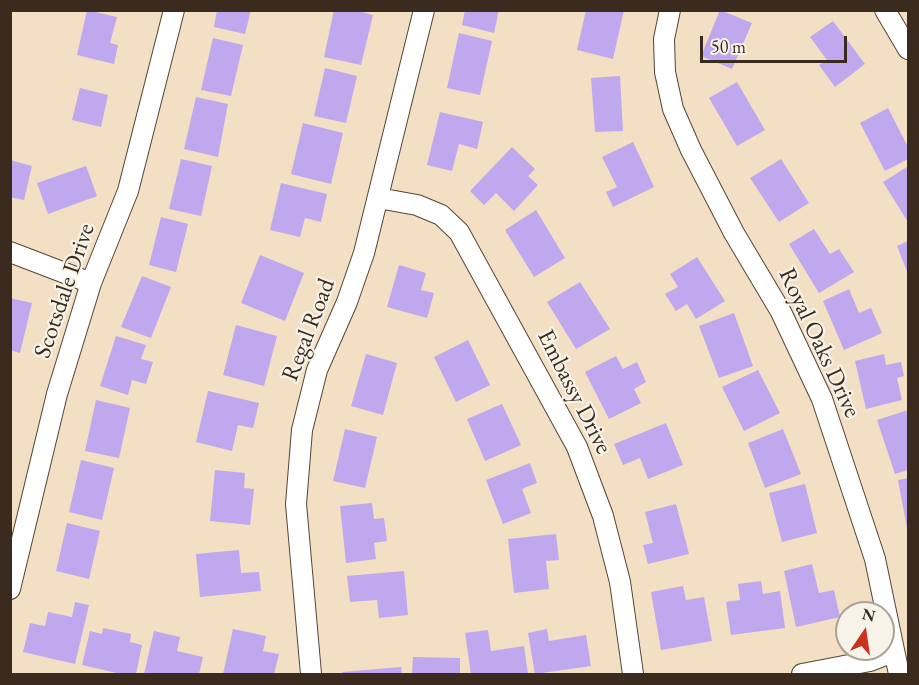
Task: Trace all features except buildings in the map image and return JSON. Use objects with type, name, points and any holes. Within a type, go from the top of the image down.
[{"type":"street","name":"Scotsdale Drive","points":[[10,589],[57,394],[91,283],[128,191],[174,10]]},
{"type":"street","name":"Regal Road","points":[[310,675],[296,504],[302,430],[316,370],[347,302],[364,253],[424,10]]},
{"type":"street","name":"Royal Oaks Drive","points":[[670,10],[664,39],[665,72],[673,109],[691,150],[734,233],[782,312],[822,399],[875,559],[883,601]]},
{"type":"street","points":[[885,10],[909,49]]},
{"type":"street","name":"Embassy Drive","points":[[378,198],[425,208],[441,215],[459,232],[577,447],[603,516],[620,582],[633,675]]},
{"type":"street","points":[[10,252],[91,283]]},
{"type":"street","name":"Royal Oaks Drive","points":[[895,660],[899,675]]},
{"type":"street","points":[[802,675],[870,661]]}]
